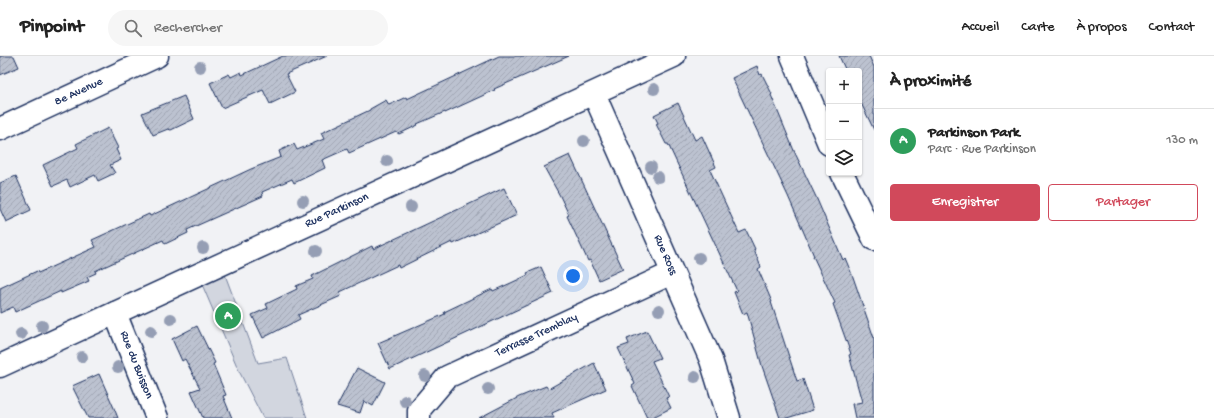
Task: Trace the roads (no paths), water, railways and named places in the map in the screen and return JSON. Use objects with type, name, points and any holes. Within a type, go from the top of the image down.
[{"type":"street","name":"8e Avenue","points":[[0,129],[157,56]]},
{"type":"street","name":"Rue Parkinson","points":[[0,366],[674,56]]},
{"type":"street","points":[[792,56],[827,140]]},
{"type":"street","name":"Rue Ross","points":[[594,94],[711,360],[729,418]]},
{"type":"street","points":[[843,176],[874,239]]},
{"type":"street","name":"Terrasse Tremblay","points":[[419,418],[419,410],[447,377],[672,273]]},
{"type":"street","name":"Rue du Buisson","points":[[114,313],[157,418]]},
{"type":"place","name":"Parkinson Park","points":[[228,316]]}]
